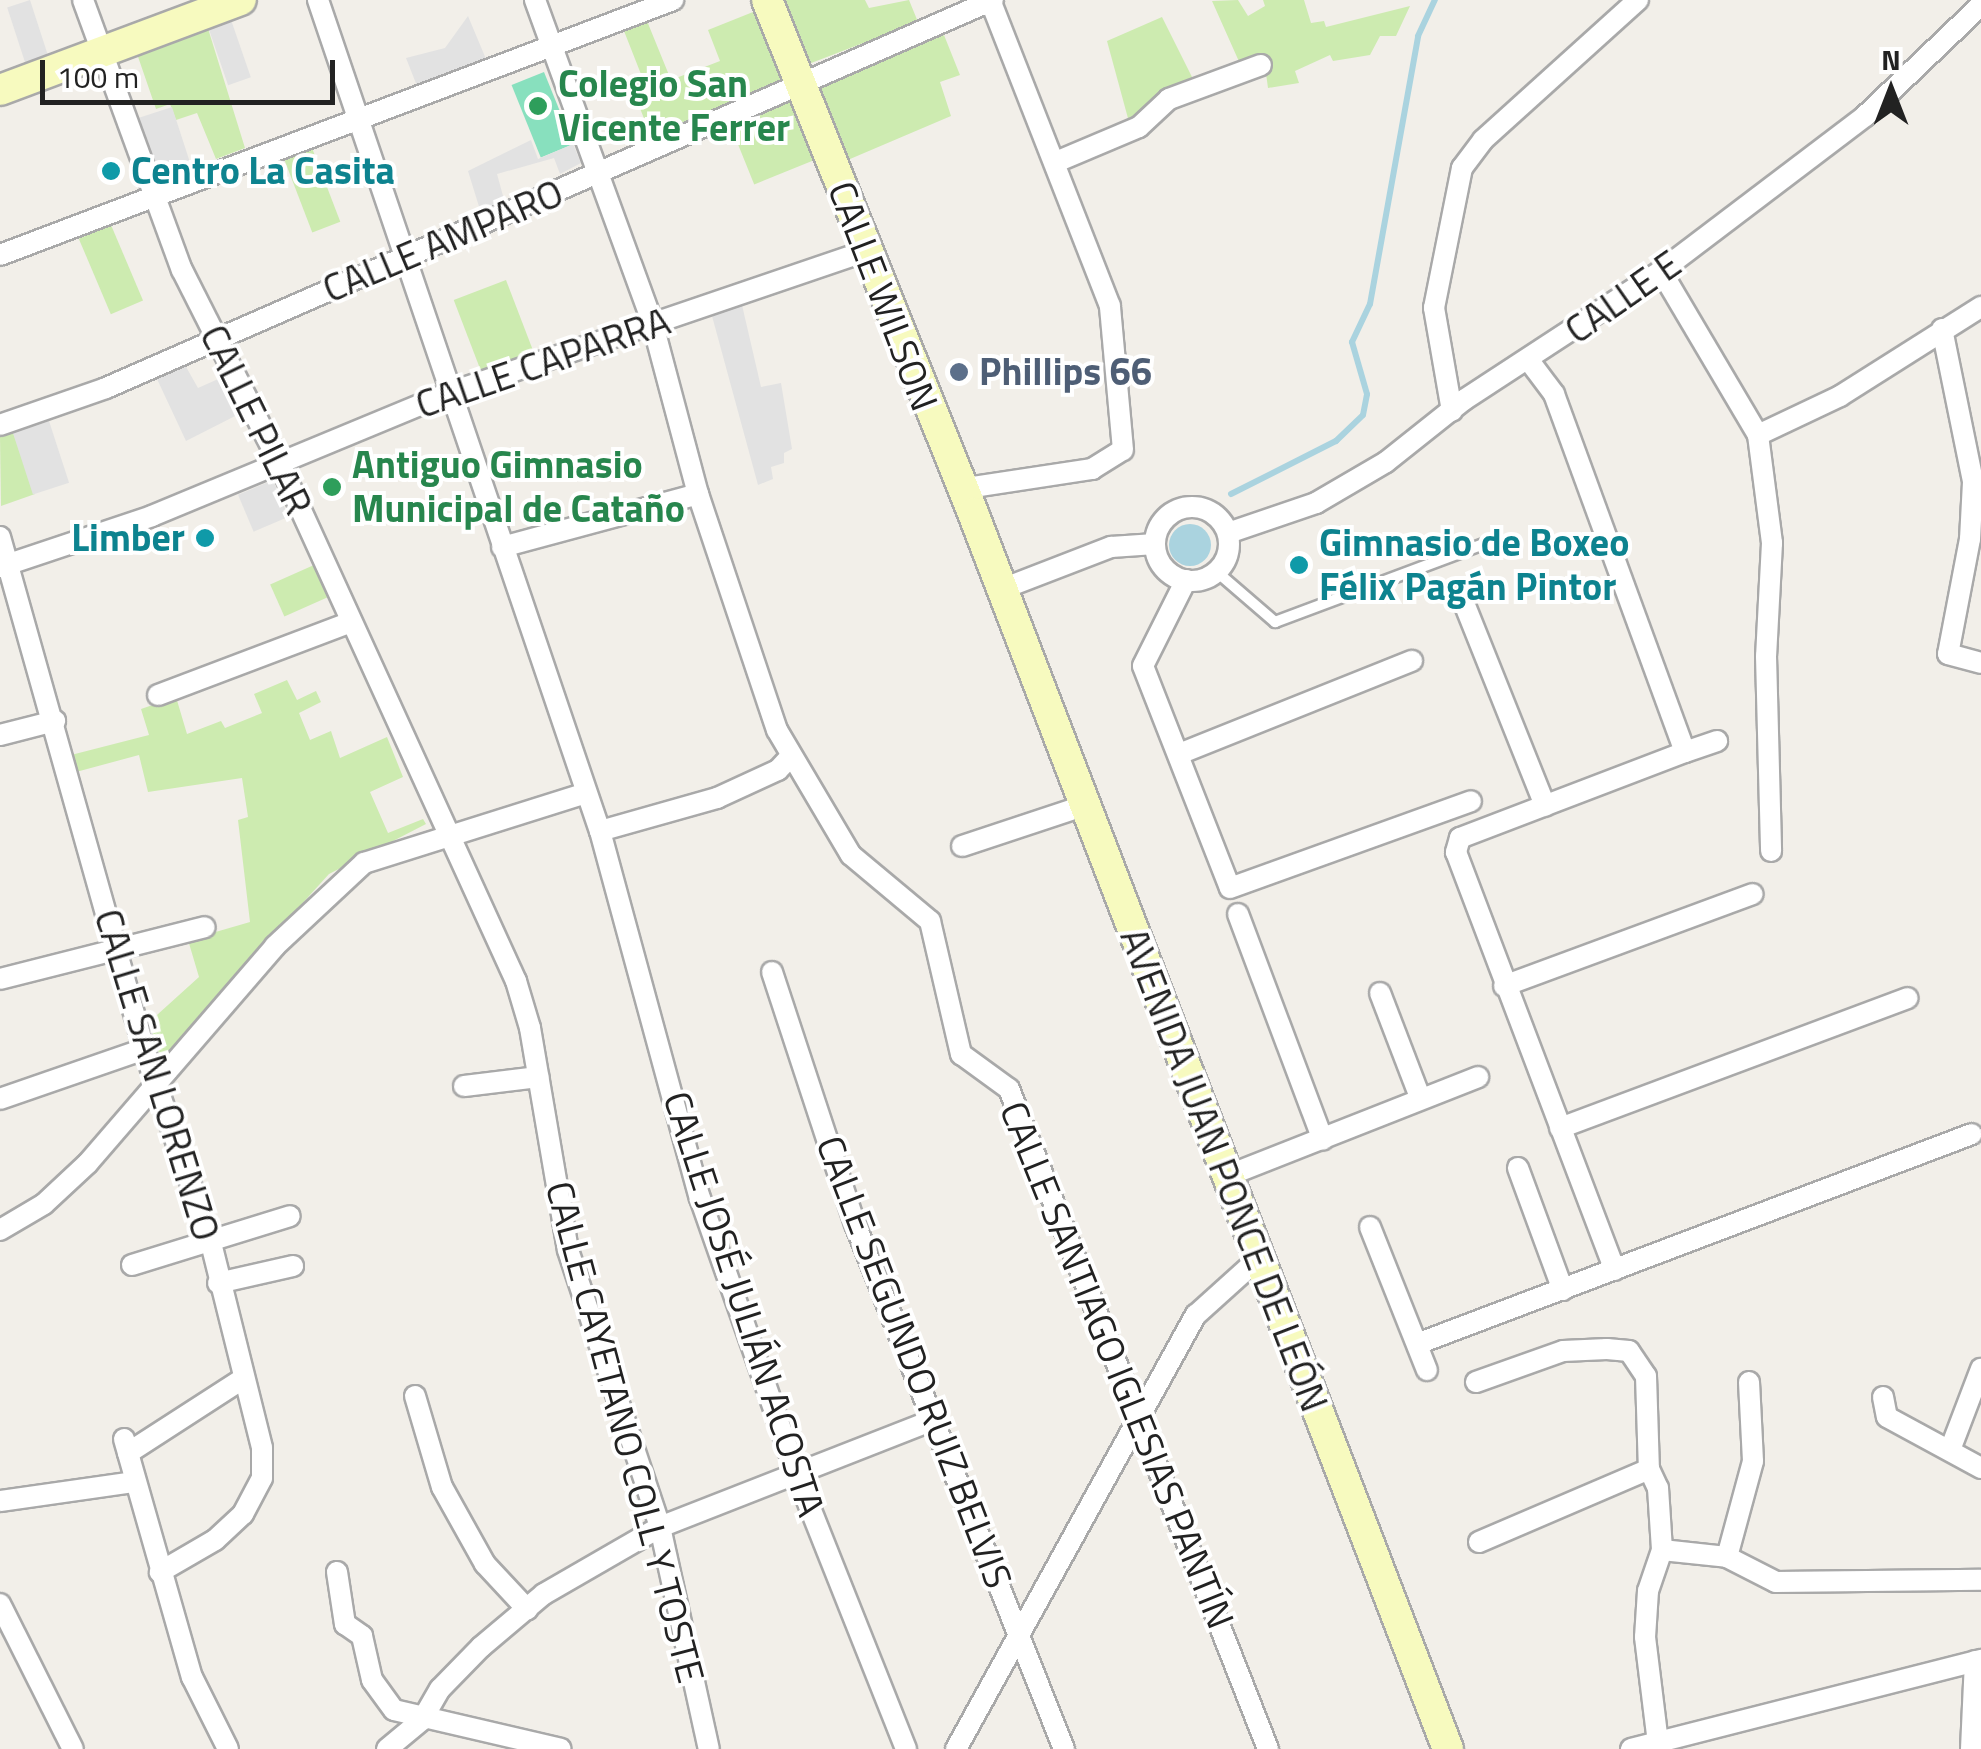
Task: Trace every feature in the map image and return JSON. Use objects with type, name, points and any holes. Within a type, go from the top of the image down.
[{"type":"main road","points":[[0,90],[241,0]]},
{"type":"main road","name":"CALLE WILSON","points":[[767,0],[1002,590]]},
{"type":"main road","name":"AVENIDA JUAN PONCE DE LEÓN","points":[[1002,590],[1448,1749]]},
{"type":"street","name":"CALLE PILAR","points":[[83,0],[152,194],[216,338],[279,462],[444,834]]},
{"type":"street","name":"CALLE JOSÉ JULIÁN ACOSTA","points":[[318,0],[401,257],[600,831],[700,1198],[798,1474],[906,1749]]},
{"type":"street","name":"CALLE SANTIAGO IGLESIAS PANTÍN","points":[[535,0],[652,325],[698,494],[790,757],[851,854],[930,922],[961,1054],[1009,1089],[1268,1749]]},
{"type":"street","points":[[0,255],[152,194],[552,50],[674,0]]},
{"type":"street","points":[[960,489],[1092,469],[1123,450],[1110,306],[991,0]]},
{"type":"street","name":"CALLE AMPARO","points":[[0,424],[106,388],[401,257],[601,175],[991,0]]},
{"type":"street","points":[[1452,411],[1434,308],[1462,168],[1483,140],[1638,0]]},
{"type":"street","name":"CALLE E","points":[[1228,532],[1316,504],[1530,362],[1660,271],[1865,116],[1980,10]]},
{"type":"street","points":[[1056,162],[1138,127],[1169,99],[1261,64]]},
{"type":"street","name":"CALLE CAPARRA","points":[[4,566],[152,516],[449,393],[865,251]]},
{"type":"street","points":[[1660,271],[1758,435],[1772,543],[1766,656],[1771,851]]},
{"type":"street","points":[[1758,435],[1840,396],[1981,307]]},
{"type":"street","points":[[1942,329],[1973,482],[1970,539],[1948,654],[1981,663]]},
{"type":"street","points":[[1530,362],[1554,394],[1685,752]]},
{"type":"street","points":[[502,547],[698,494]]},
{"type":"street","points":[[1187,507],[1216,515],[1228,532],[1228,554],[1217,572],[1186,580],[1161,564],[1155,544],[1161,524],[1187,507]]},
{"type":"street","name":"CALLE SAN LORENZO","points":[[0,537],[4,566],[54,721],[155,1086],[211,1243],[262,1448],[262,1478],[229,1527],[160,1572]]},
{"type":"street","points":[[1002,590],[1111,547],[1155,544]]},
{"type":"street","points":[[1186,580],[1143,666],[1230,888],[1471,801]]},
{"type":"street","points":[[1466,608],[1545,806]]},
{"type":"street","points":[[158,695],[352,622]]},
{"type":"street","points":[[1179,754],[1412,661]]},
{"type":"street","points":[[0,735],[54,721]]},
{"type":"street","points":[[1615,1270],[1456,852],[1460,838],[1717,741]]},
{"type":"street","points":[[600,831],[717,798],[778,770],[790,757]]},
{"type":"street","points":[[0,1230],[44,1204],[88,1163],[318,900],[364,864],[444,834],[586,794]]},
{"type":"street","points":[[962,846],[1083,806]]},
{"type":"street","name":"CALLE CAYETANO COLL Y TOSTE","points":[[444,834],[516,981],[538,1076],[568,1250],[660,1527],[709,1749]]},
{"type":"street","points":[[1504,986],[1753,894]]},
{"type":"street","points":[[1238,914],[1323,1140]]},
{"type":"street","points":[[0,979],[114,946],[205,926]]},
{"type":"street","name":"CALLE SEGUNDO RUIZ BELVIS","points":[[772,972],[855,1224],[1064,1749]]},
{"type":"street","points":[[1380,993],[1420,1098]]},
{"type":"street","points":[[1560,1128],[1907,998]]},
{"type":"street","points":[[0,1098],[144,1049]]},
{"type":"street","points":[[464,1086],[538,1076]]},
{"type":"street","points":[[1227,1176],[1478,1077]]},
{"type":"street","points":[[1416,1344],[1972,1134]]},
{"type":"street","points":[[1518,1168],[1563,1290]]},
{"type":"street","points":[[132,1265],[290,1216]]},
{"type":"street","points":[[1370,1227],[1426,1370]]},
{"type":"street","points":[[956,1749],[1196,1315],[1259,1258]]},
{"type":"street","points":[[218,1283],[293,1266]]},
{"type":"street","points":[[1476,1382],[1563,1351],[1629,1351],[1646,1376],[1649,1469],[1658,1488],[1662,1550],[1648,1591],[1645,1637],[1658,1742]]},
{"type":"street","points":[[1950,1450],[1981,1368]]},
{"type":"street","points":[[228,1749],[192,1677],[126,1446],[244,1378]]},
{"type":"street","points":[[1727,1557],[1753,1461],[1749,1382]]},
{"type":"street","points":[[415,1396],[442,1487],[486,1564],[527,1609]]},
{"type":"street","points":[[1883,1397],[1887,1416],[1981,1468]]},
{"type":"street","points":[[386,1749],[422,1720],[440,1688],[527,1609],[660,1527],[933,1420]]},
{"type":"street","points":[[1480,1542],[1649,1469]]},
{"type":"street","points":[[0,1501],[134,1482]]},
{"type":"street","points":[[1662,1550],[1727,1557],[1776,1582],[1981,1580]]},
{"type":"street","points":[[337,1572],[340,1608],[369,1649],[372,1680],[394,1710],[422,1720],[556,1748]]},
{"type":"street","points":[[0,1604],[73,1749]]},
{"type":"street","points":[[1631,1749],[1978,1661],[1971,1749]]},
{"type":"lane","points":[[1217,572],[1275,622],[1496,539]]},
{"type":"green space","points":[[780,0],[865,0],[869,8],[909,0],[918,22],[806,65]]},
{"type":"green space","points":[[1238,0],[1248,16],[1265,6],[1263,0],[1304,0],[1311,23],[1324,21],[1326,27],[1410,6],[1396,36],[1380,36],[1370,55],[1333,61],[1330,55],[1295,71],[1299,83],[1268,88],[1264,59],[1241,66],[1212,1]]},
{"type":"green space","points":[[758,10],[786,78],[652,139],[636,98],[648,92],[624,31],[647,21],[671,80],[720,61],[708,30]]},
{"type":"green space","points":[[1162,17],[1195,83],[1129,122],[1107,41]]},
{"type":"green space","points":[[206,22],[245,148],[216,159],[197,113],[176,120],[170,104],[156,109],[135,48]]},
{"type":"green space","points":[[944,35],[960,75],[940,82],[951,116],[843,162],[814,89]]},
{"type":"green space","name":"Colegio San Vicente Ferrer","points":[[544,72],[573,144],[541,157],[512,85]]},
{"type":"green space","points":[[789,97],[814,160],[754,184],[729,121]]},
{"type":"green space","points":[[312,148],[340,222],[312,233],[284,159]]},
{"type":"green space","points":[[111,225],[143,300],[111,314],[79,239]]},
{"type":"green space","points":[[506,280],[534,352],[481,372],[454,300]]},
{"type":"green space","points":[[13,432],[35,494],[1,506],[0,436]]},
{"type":"green space","points":[[314,565],[328,597],[284,616],[270,585]]},
{"type":"green space","points":[[287,680],[297,700],[316,691],[321,702],[299,713],[310,740],[331,731],[340,758],[387,737],[403,777],[370,792],[388,833],[423,819],[426,824],[329,874],[166,1054],[157,1052],[147,1024],[199,977],[188,940],[250,922],[238,820],[248,817],[242,778],[148,792],[139,755],[76,772],[71,755],[149,735],[141,709],[176,697],[187,734],[221,721],[225,728],[262,713],[254,694]]},
{"type":"shaded area","points":[[30,0],[48,55],[25,63],[7,7]]},
{"type":"shaded area","points":[[229,14],[251,77],[228,85],[206,22]]},
{"type":"shaded area","points":[[468,16],[486,59],[417,86],[406,58],[445,48]]},
{"type":"shaded area","points":[[172,107],[191,167],[152,180],[133,120]]},
{"type":"shaded area","points":[[531,140],[538,159],[573,144],[581,163],[560,174],[554,158],[497,174],[505,203],[481,213],[468,171]]},
{"type":"shaded area","points":[[742,305],[761,387],[781,383],[792,449],[784,453],[784,463],[771,467],[773,479],[758,485],[712,316]]},
{"type":"shaded area","points":[[185,365],[198,388],[225,376],[243,412],[186,441],[157,379]]},
{"type":"shaded area","points":[[49,421],[69,483],[33,495],[13,433]]},
{"type":"shaded area","points":[[273,480],[289,517],[254,532],[238,495]]},
{"type":"water","points":[[1190,524],[1205,530],[1211,545],[1205,560],[1190,566],[1175,560],[1169,545],[1175,530]]},
{"type":"waterway","points":[[1231,494],[1336,441],[1363,415],[1367,394],[1352,342],[1370,304],[1418,36],[1435,0]]},
{"type":"place","name":"Colegio San Vicente Ferrer","points":[[538,106]]},
{"type":"place","name":"Centro La Casita","points":[[111,171]]},
{"type":"place","name":"Phillips 66","points":[[959,372]]},
{"type":"place","name":"Antiguo Gimnasio Municipal de Cataño","points":[[332,487]]},
{"type":"place","name":"Limber","points":[[205,538]]},
{"type":"place","name":"Gimnasio de Boxeo Félix Pagán Pintor","points":[[1299,565]]}]
